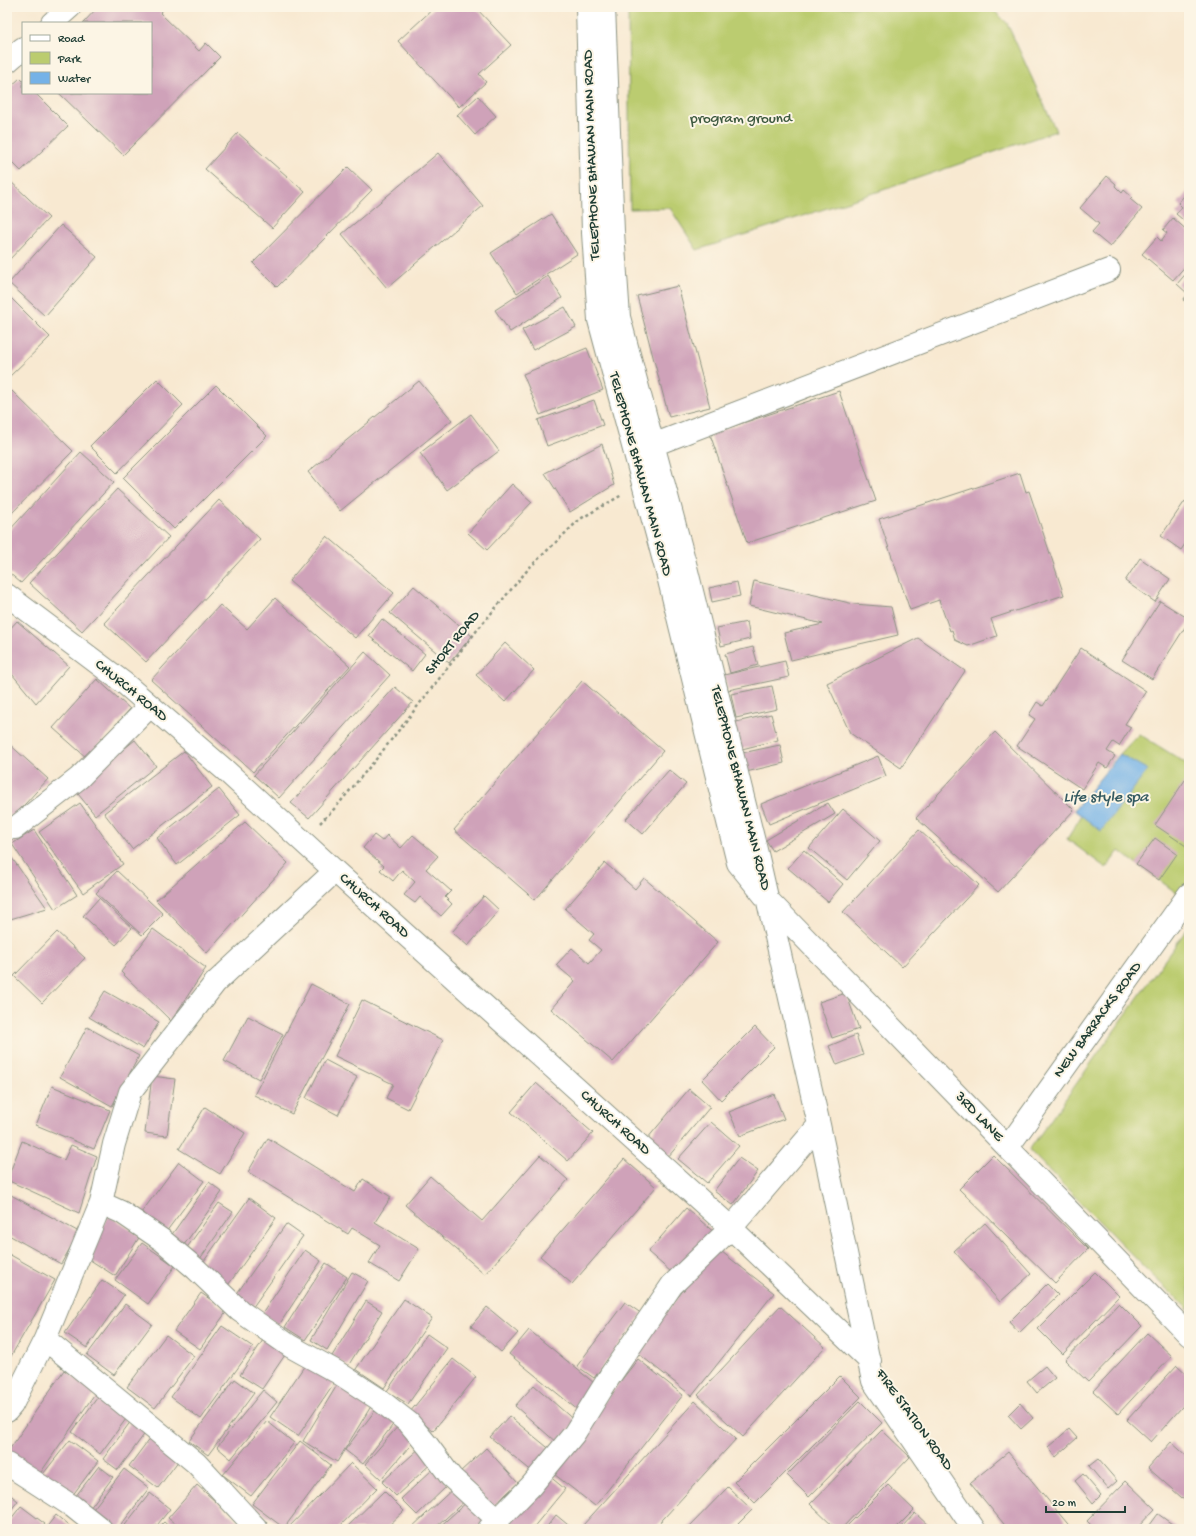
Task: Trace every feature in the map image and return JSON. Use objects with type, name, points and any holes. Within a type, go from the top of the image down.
[{"type":"street","points":[[53,22],[70,7]]},
{"type":"street","name":"TELEPHONE BHAWAN MAIN ROAD","points":[[587,7],[593,233],[599,320],[667,572],[738,863],[768,900]]},
{"type":"street","name":"TELEPHONE BHAWAN MAIN ROAD","points":[[604,7],[613,232],[619,317],[686,567],[768,900]]},
{"type":"street","points":[[7,62],[22,49]]},
{"type":"street","points":[[653,444],[1109,270]]},
{"type":"street","name":"CHURCH ROAD","points":[[7,595],[124,684],[225,770],[731,1228],[868,1359]]},
{"type":"street","points":[[14,828],[79,778],[150,706]]},
{"type":"street","points":[[7,1411],[12,1405],[45,1339],[101,1203],[114,1144],[130,1092],[216,983],[335,871]]},
{"type":"street","name":"NEW BARRACKS ROAD","points":[[1008,1147],[1189,894]]},
{"type":"street","points":[[768,900],[819,1125],[868,1359]]},
{"type":"street","name":"3RD LANE","points":[[768,900],[1189,1335]]},
{"type":"street","points":[[101,1203],[121,1212],[162,1240],[196,1269],[240,1311],[290,1346],[337,1372],[377,1398],[409,1423],[452,1477],[493,1524],[531,1486],[574,1434],[610,1376],[672,1285],[731,1228],[819,1125]]},
{"type":"street","points":[[45,1339],[196,1463],[258,1529]]},
{"type":"street","name":"FIRE STATION ROAD","points":[[868,1359],[873,1381],[974,1529]]},
{"type":"street","name":"FIRE STATION ROAD","points":[[868,1359],[884,1374],[991,1529]]},
{"type":"street","points":[[7,1464],[72,1506],[101,1529]]},
{"type":"path","name":"SHORT ROAD","points":[[303,841],[336,807],[377,758],[478,629],[530,568],[580,519],[643,482]]},
{"type":"green space","name":"program ground","points":[[628,7],[990,7],[1007,23],[1056,131],[877,192],[697,250],[670,208],[630,209]]},
{"type":"green space","points":[[1139,734],[1189,765],[1189,885],[1181,896],[1119,851],[1106,868],[1067,839],[1120,754]]},
{"type":"green space","points":[[1189,926],[1189,1310],[1155,1278],[1029,1150]]},
{"type":"water","name":"Life style spa","points":[[1120,754],[1148,770],[1101,831],[1074,810]]},
{"type":"building","points":[[98,7],[166,7],[160,13],[199,51],[206,43],[220,57],[123,155],[60,94],[152,94],[152,22],[84,22]]},
{"type":"building","points":[[435,7],[475,7],[511,45],[479,74],[486,82],[459,107],[398,41]]},
{"type":"building","points":[[20,78],[22,80],[22,94],[36,94],[68,126],[21,171],[7,157],[7,90]]},
{"type":"building","points":[[478,96],[496,116],[475,135],[457,115]]},
{"type":"building","points":[[238,133],[305,192],[272,228],[205,169]]},
{"type":"building","points":[[438,153],[483,206],[387,288],[342,234]]},
{"type":"building","points":[[348,167],[372,190],[277,287],[253,263]]},
{"type":"building","points":[[1107,176],[1116,184],[1115,186],[1122,193],[1124,190],[1132,197],[1130,199],[1142,209],[1110,247],[1092,232],[1099,224],[1080,208]]},
{"type":"building","points":[[7,178],[49,218],[8,261],[7,259]]},
{"type":"building","points":[[1189,190],[1189,225],[1176,214],[1182,207],[1178,203]]},
{"type":"building","points":[[551,214],[577,254],[517,293],[491,253]]},
{"type":"building","points":[[1173,218],[1189,232],[1189,262],[1173,280],[1142,254],[1157,237],[1161,241],[1167,233],[1163,230]]},
{"type":"building","points":[[61,225],[97,257],[45,316],[9,283]]},
{"type":"building","points":[[1189,270],[1189,304],[1183,300],[1188,294],[1177,284]]},
{"type":"building","points":[[548,276],[562,298],[510,332],[495,310]]},
{"type":"building","points":[[678,286],[710,407],[669,417],[637,296]]},
{"type":"building","points":[[7,294],[50,337],[7,379]]},
{"type":"building","points":[[565,307],[576,327],[533,350],[522,330]]},
{"type":"building","points":[[587,348],[603,390],[540,415],[523,374]]},
{"type":"building","points":[[157,379],[183,405],[117,473],[90,446]]},
{"type":"building","points":[[419,381],[452,420],[340,511],[308,472]]},
{"type":"building","points":[[216,385],[267,436],[174,529],[123,478]]},
{"type":"building","points":[[12,391],[73,451],[7,518],[7,396]]},
{"type":"building","points":[[839,391],[876,501],[747,543],[710,434]]},
{"type":"building","points":[[594,400],[603,425],[547,446],[538,420]]},
{"type":"building","points":[[471,414],[499,451],[447,490],[420,453]]},
{"type":"building","points":[[602,444],[614,485],[570,512],[545,473]]},
{"type":"building","points":[[81,452],[114,482],[21,583],[7,571],[7,533]]},
{"type":"building","points":[[1020,473],[1026,492],[1029,491],[1064,595],[991,619],[997,636],[968,646],[955,640],[952,630],[950,631],[939,600],[910,610],[879,519]]},
{"type":"building","points":[[512,484],[532,502],[487,550],[468,533]]},
{"type":"building","points":[[117,489],[169,537],[82,631],[29,583]]},
{"type":"building","points":[[219,500],[260,539],[146,662],[104,623]]},
{"type":"building","points":[[1185,501],[1189,504],[1189,538],[1181,550],[1161,536]]},
{"type":"building","points":[[327,536],[394,593],[355,638],[289,581]]},
{"type":"building","points":[[1140,558],[1170,579],[1155,602],[1125,581]]},
{"type":"building","points":[[754,581],[854,604],[891,607],[898,635],[791,660],[784,633],[823,624],[749,606]]},
{"type":"building","points":[[737,582],[740,596],[712,602],[709,588]]},
{"type":"building","points":[[414,586],[472,636],[449,663],[390,613]]},
{"type":"building","points":[[275,598],[350,666],[253,772],[151,680],[220,605],[247,629]]},
{"type":"building","points":[[1160,601],[1189,619],[1189,621],[1152,679],[1122,660]]},
{"type":"building","points":[[382,619],[425,654],[412,671],[369,636]]},
{"type":"building","points":[[17,621],[69,666],[36,703],[7,668],[7,632]]},
{"type":"building","points":[[747,622],[750,639],[721,646],[717,628]]},
{"type":"building","points":[[918,638],[965,671],[901,768],[850,733],[827,683]]},
{"type":"building","points":[[505,643],[534,670],[505,702],[476,675]]},
{"type":"building","points":[[753,647],[758,665],[730,673],[725,654]]},
{"type":"building","points":[[1081,648],[1146,691],[1125,724],[1131,727],[1119,746],[1113,742],[1107,751],[1115,756],[1107,768],[1099,763],[1082,789],[1017,746],[1035,719],[1029,715],[1037,702],[1043,706]]},
{"type":"building","points":[[365,652],[390,675],[279,798],[254,775]]},
{"type":"building","points":[[785,661],[789,677],[728,690],[724,675]]},
{"type":"building","points":[[97,679],[130,709],[87,758],[53,728]]},
{"type":"building","points":[[582,681],[663,751],[535,900],[454,830]]},
{"type":"building","points":[[772,686],[777,709],[736,718],[731,694]]},
{"type":"building","points":[[395,687],[413,702],[309,818],[291,803]]},
{"type":"building","points":[[771,714],[778,740],[738,750],[732,723]]},
{"type":"building","points":[[995,732],[1074,810],[998,892],[916,818]]},
{"type":"building","points":[[135,740],[156,766],[95,815],[74,789]]},
{"type":"building","points":[[7,742],[48,779],[13,817],[7,812]]},
{"type":"building","points":[[780,745],[784,763],[746,772],[742,753]]},
{"type":"building","points":[[184,751],[212,787],[132,849],[104,813]]},
{"type":"building","points":[[878,756],[886,776],[769,824],[761,804]]},
{"type":"building","points":[[669,770],[686,784],[643,834],[626,819]]},
{"type":"building","name":"Life style spa","points":[[1187,777],[1189,779],[1189,848],[1155,825]]},
{"type":"building","points":[[219,789],[240,815],[177,865],[157,838]]},
{"type":"building","points":[[80,803],[123,864],[83,893],[39,832]]},
{"type":"building","points":[[828,803],[835,814],[773,851],[766,840]]},
{"type":"building","points":[[843,809],[880,841],[847,880],[809,848]]},
{"type":"building","points":[[245,822],[288,863],[207,953],[156,900]]},
{"type":"building","points":[[34,830],[77,895],[55,909],[12,844]]},
{"type":"building","points":[[919,830],[979,885],[902,967],[843,912]]},
{"type":"building","points":[[374,835],[382,841],[387,835],[401,848],[413,835],[438,856],[426,869],[451,891],[445,897],[452,904],[441,916],[420,897],[415,903],[404,895],[415,882],[402,870],[393,881],[380,870],[384,866],[363,848]]},
{"type":"building","points":[[1155,838],[1177,854],[1159,880],[1136,864]]},
{"type":"building","points":[[804,850],[843,884],[828,902],[788,868]]},
{"type":"building","points":[[7,851],[47,908],[7,920]]},
{"type":"building","points":[[605,863],[635,889],[644,878],[718,942],[613,1062],[551,1009],[575,981],[556,965],[572,948],[589,963],[601,950],[589,940],[594,934],[565,909]]},
{"type":"building","points":[[117,871],[163,914],[142,935],[96,893]]},
{"type":"building","points":[[484,896],[499,910],[468,946],[452,932]]},
{"type":"building","points":[[99,898],[132,928],[116,945],[83,916]]},
{"type":"building","points":[[153,929],[206,968],[171,1021],[121,972]]},
{"type":"building","points":[[57,932],[85,958],[42,1003],[14,976]]},
{"type":"building","points":[[311,984],[350,1004],[292,1114],[254,1095]]},
{"type":"building","points":[[105,991],[159,1022],[143,1049],[89,1017]]},
{"type":"building","points":[[846,993],[859,1029],[832,1038],[819,1002]]},
{"type":"building","points":[[362,1000],[443,1040],[408,1109],[386,1098],[393,1084],[335,1056]]},
{"type":"building","points":[[248,1016],[283,1034],[259,1079],[224,1061]]},
{"type":"building","points":[[87,1027],[139,1056],[112,1106],[60,1077]]},
{"type":"building","points":[[755,1027],[774,1047],[721,1100],[702,1080]]},
{"type":"building","points":[[856,1035],[863,1055],[837,1065],[829,1046]]},
{"type":"building","points":[[325,1060],[357,1077],[338,1115],[306,1098]]},
{"type":"building","points":[[152,1076],[175,1079],[167,1136],[145,1133]]},
{"type":"building","points":[[536,1083],[593,1133],[568,1161],[511,1112]]},
{"type":"building","points":[[52,1086],[110,1110],[94,1149],[36,1125]]},
{"type":"building","points":[[689,1089],[710,1107],[668,1157],[647,1139]]},
{"type":"building","points":[[774,1094],[784,1119],[740,1136],[729,1112]]},
{"type":"building","points":[[205,1107],[245,1133],[220,1174],[179,1149]]},
{"type":"building","points":[[711,1122],[739,1146],[707,1183],[678,1159]]},
{"type":"building","points":[[268,1138],[355,1192],[363,1179],[391,1197],[375,1222],[419,1249],[399,1281],[369,1263],[380,1245],[352,1228],[348,1234],[248,1172]]},
{"type":"building","points":[[22,1141],[64,1160],[71,1145],[97,1156],[79,1213],[7,1180]]},
{"type":"building","points":[[540,1155],[568,1180],[485,1274],[405,1205],[430,1176],[482,1221]]},
{"type":"building","points":[[993,1155],[1088,1249],[1055,1283],[959,1189]]},
{"type":"building","points":[[739,1158],[758,1171],[733,1205],[714,1191]]},
{"type":"building","points":[[624,1159],[656,1187],[572,1284],[540,1256]]},
{"type":"building","points":[[179,1162],[204,1181],[163,1236],[138,1217]]},
{"type":"building","points":[[209,1182],[222,1192],[181,1249],[168,1240]]},
{"type":"building","points":[[11,1195],[79,1232],[61,1264],[7,1234],[7,1203]]},
{"type":"building","points":[[249,1198],[276,1218],[226,1288],[199,1268]]},
{"type":"building","points":[[219,1203],[233,1212],[197,1263],[183,1253]]},
{"type":"building","points":[[686,1208],[716,1234],[678,1278],[648,1252]]},
{"type":"building","points":[[109,1216],[140,1236],[115,1276],[84,1256]]},
{"type":"building","points":[[985,1223],[1031,1274],[1000,1302],[954,1251]]},
{"type":"building","points":[[286,1224],[303,1236],[250,1311],[233,1299]]},
{"type":"building","points":[[142,1243],[175,1266],[148,1304],[115,1280]]},
{"type":"building","points":[[717,1248],[774,1293],[692,1396],[635,1351]]},
{"type":"building","points":[[305,1250],[321,1261],[279,1325],[262,1314]]},
{"type":"building","points":[[7,1253],[55,1280],[7,1363]]},
{"type":"building","points":[[326,1263],[347,1277],[305,1340],[285,1327]]},
{"type":"building","points":[[352,1272],[368,1281],[327,1350],[311,1340]]},
{"type":"building","points":[[1095,1272],[1119,1296],[1063,1354],[1038,1329]]},
{"type":"building","points":[[102,1280],[124,1295],[87,1348],[65,1333]]},
{"type":"building","points":[[1047,1284],[1058,1295],[1019,1333],[1009,1322]]},
{"type":"building","points":[[201,1293],[227,1311],[200,1349],[174,1331]]},
{"type":"building","points":[[404,1299],[432,1318],[384,1388],[356,1369]]},
{"type":"building","points":[[366,1301],[382,1311],[348,1366],[332,1356]]},
{"type":"building","points":[[625,1302],[642,1314],[594,1378],[577,1366]]},
{"type":"building","points":[[1119,1303],[1142,1326],[1088,1382],[1065,1360]]},
{"type":"building","points":[[125,1304],[152,1324],[114,1375],[87,1355]]},
{"type":"building","points":[[780,1306],[825,1347],[743,1437],[698,1395]]},
{"type":"building","points":[[487,1307],[518,1333],[501,1352],[471,1326]]},
{"type":"building","points":[[222,1326],[253,1347],[201,1419],[171,1397]]},
{"type":"building","points":[[529,1330],[599,1387],[579,1411],[509,1354]]},
{"type":"building","points":[[1147,1333],[1172,1356],[1118,1414],[1093,1391]]},
{"type":"building","points":[[427,1334],[447,1348],[408,1404],[387,1391]]},
{"type":"building","points":[[166,1335],[194,1356],[155,1408],[127,1387]]},
{"type":"building","points":[[265,1337],[287,1352],[262,1389],[240,1375]]},
{"type":"building","points":[[453,1359],[476,1377],[433,1431],[410,1412]]},
{"type":"building","points":[[638,1359],[683,1395],[595,1506],[550,1471]]},
{"type":"building","points":[[305,1365],[334,1383],[298,1436],[270,1417]]},
{"type":"building","points":[[1177,1365],[1189,1376],[1189,1399],[1151,1442],[1127,1420]]},
{"type":"building","points":[[1045,1366],[1055,1378],[1037,1393],[1027,1381]]},
{"type":"building","points":[[64,1370],[96,1392],[39,1475],[7,1453]]},
{"type":"building","points":[[840,1376],[861,1397],[755,1503],[734,1482]]},
{"type":"building","points":[[235,1379],[254,1393],[208,1455],[189,1441]]},
{"type":"building","points":[[339,1382],[373,1403],[337,1462],[303,1441]]},
{"type":"building","points":[[534,1385],[576,1422],[557,1443],[515,1406]]},
{"type":"building","points":[[263,1390],[277,1402],[231,1459],[217,1447]]},
{"type":"building","points":[[100,1394],[129,1415],[100,1454],[72,1432]]},
{"type":"building","points":[[695,1401],[736,1439],[654,1529],[588,1529],[583,1525]]},
{"type":"building","points":[[860,1401],[882,1423],[809,1497],[787,1475]]},
{"type":"building","points":[[1020,1403],[1033,1418],[1021,1429],[1008,1415]]},
{"type":"building","points":[[377,1408],[395,1422],[363,1464],[345,1450]]},
{"type":"building","points":[[509,1416],[552,1451],[534,1473],[490,1437]]},
{"type":"building","points":[[131,1421],[146,1432],[118,1470],[103,1459]]},
{"type":"building","points":[[267,1421],[294,1443],[251,1496],[223,1475]]},
{"type":"building","points":[[400,1424],[416,1439],[381,1479],[365,1464]]},
{"type":"building","points":[[1069,1429],[1077,1438],[1056,1457],[1048,1447]]},
{"type":"building","points":[[882,1430],[910,1457],[841,1529],[836,1529],[810,1504]]},
{"type":"building","points":[[150,1438],[179,1460],[158,1488],[129,1466]]},
{"type":"building","points":[[70,1440],[98,1461],[72,1496],[43,1474]]},
{"type":"building","points":[[300,1441],[331,1465],[284,1528],[252,1504]]},
{"type":"building","points":[[1171,1442],[1189,1458],[1189,1504],[1148,1468]]},
{"type":"building","points":[[422,1446],[435,1460],[396,1496],[382,1482]]},
{"type":"building","points":[[486,1448],[518,1483],[492,1507],[460,1472]]},
{"type":"building","points":[[1008,1452],[1072,1529],[1008,1529],[970,1483]]},
{"type":"building","points":[[1098,1459],[1117,1481],[1108,1489],[1089,1466]]},
{"type":"building","points":[[351,1463],[377,1488],[337,1529],[287,1529]]},
{"type":"building","points":[[99,1466],[113,1477],[90,1508],[75,1497]]},
{"type":"building","points":[[124,1469],[149,1488],[118,1529],[111,1529],[90,1513]]},
{"type":"building","points":[[433,1469],[448,1485],[417,1515],[401,1499]]},
{"type":"building","points":[[1083,1474],[1101,1495],[1093,1503],[1075,1481]]},
{"type":"building","points":[[548,1475],[565,1489],[532,1529],[504,1529]]},
{"type":"building","points":[[1126,1481],[1155,1509],[1136,1529],[1095,1529],[1087,1521]]},
{"type":"building","points":[[197,1485],[243,1526],[240,1529],[181,1529],[168,1518]]},
{"type":"building","points":[[457,1485],[468,1498],[434,1529],[410,1529]]},
{"type":"building","points":[[888,1485],[914,1510],[895,1529],[844,1529]]},
{"type":"building","points":[[728,1487],[752,1510],[733,1529],[687,1529]]},
{"type":"building","points":[[384,1491],[404,1511],[385,1529],[345,1529]]},
{"type":"building","points":[[7,1492],[18,1501],[7,1515]]},
{"type":"building","points":[[150,1493],[170,1509],[154,1529],[122,1529]]},
{"type":"building","points":[[468,1501],[486,1520],[477,1529],[437,1529]]},
{"type":"building","points":[[21,1506],[45,1524],[41,1529],[7,1529],[7,1524]]},
{"type":"building","points":[[915,1513],[932,1529],[900,1529]]},
{"type":"building","points":[[1158,1514],[1179,1529],[1147,1529]]},
{"type":"building","points":[[56,1515],[73,1529],[45,1529]]},
{"type":"building","points":[[556,1515],[573,1529],[545,1529]]},
{"type":"building","points":[[164,1522],[172,1529],[157,1529]]}]
